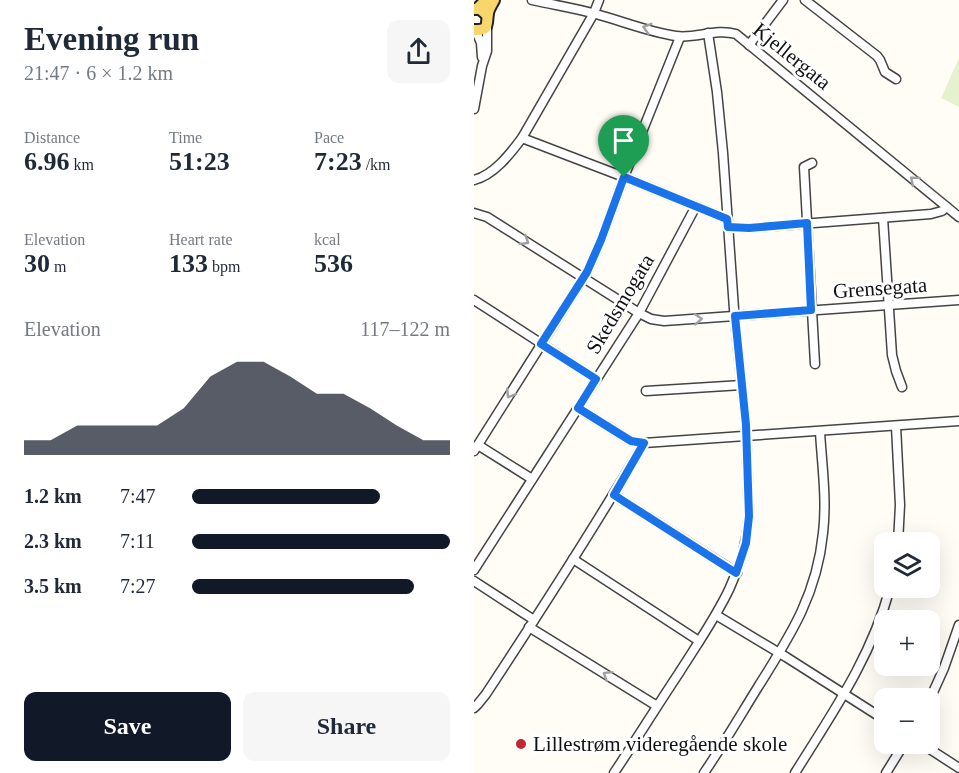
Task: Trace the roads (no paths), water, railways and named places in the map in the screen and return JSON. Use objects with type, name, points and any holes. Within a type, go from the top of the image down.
[{"type":"main road","points":[[476,9],[486,0]]},
{"type":"main road","points":[[475,30],[483,29],[494,0]]},
{"type":"main road","points":[[476,9],[483,10],[487,19]]},
{"type":"street","name":"Kjellergata","points":[[532,0],[594,13],[680,37],[708,33],[736,34],[959,217]]},
{"type":"street","points":[[474,180],[494,169],[522,138],[594,13],[599,0]]},
{"type":"street","points":[[749,45],[783,0]]},
{"type":"street","points":[[805,0],[877,56],[885,72],[896,79]]},
{"type":"street","points":[[474,108],[487,51],[487,19]]},
{"type":"street","points":[[475,30],[481,43],[482,66]]},
{"type":"street","points":[[614,773],[728,594],[742,558],[748,530],[746,436],[742,385],[717,92],[708,33]]},
{"type":"street","points":[[532,478],[476,448],[584,278],[680,37]]},
{"type":"street","points":[[522,138],[696,206],[728,223],[749,228],[931,214],[947,207]]},
{"type":"street","points":[[812,163],[804,167],[815,364]]},
{"type":"street","name":"Skedsmogata","points":[[474,570],[639,313],[696,206]]},
{"type":"street","name":"Grensegata","points":[[474,213],[487,217],[651,319],[664,321],[959,300]]},
{"type":"street","points":[[883,218],[892,355],[902,387]]},
{"type":"street","points":[[474,300],[596,379]]},
{"type":"street","points":[[646,390],[742,385]]},
{"type":"street","points":[[578,408],[631,441],[644,443],[959,421]]},
{"type":"street","points":[[896,426],[900,505],[899,532]]},
{"type":"street","points":[[704,773],[795,627],[815,578],[820,557],[824,516],[820,432]]},
{"type":"street","points":[[474,708],[486,694],[573,559],[644,443]]},
{"type":"street","points":[[614,495],[736,573]]},
{"type":"street","points":[[573,559],[699,641]]},
{"type":"street","points":[[474,581],[531,623],[657,706]]},
{"type":"street","points":[[795,773],[844,694],[870,646],[887,598]]},
{"type":"street","points":[[716,615],[874,713]]},
{"type":"street","points":[[935,688],[959,625]]},
{"type":"street","points":[[886,773],[898,754]]},
{"type":"street","points":[[937,754],[959,768]]},
{"type":"place","name":"Lillestrøm videregående skole","points":[[521,744]]}]
